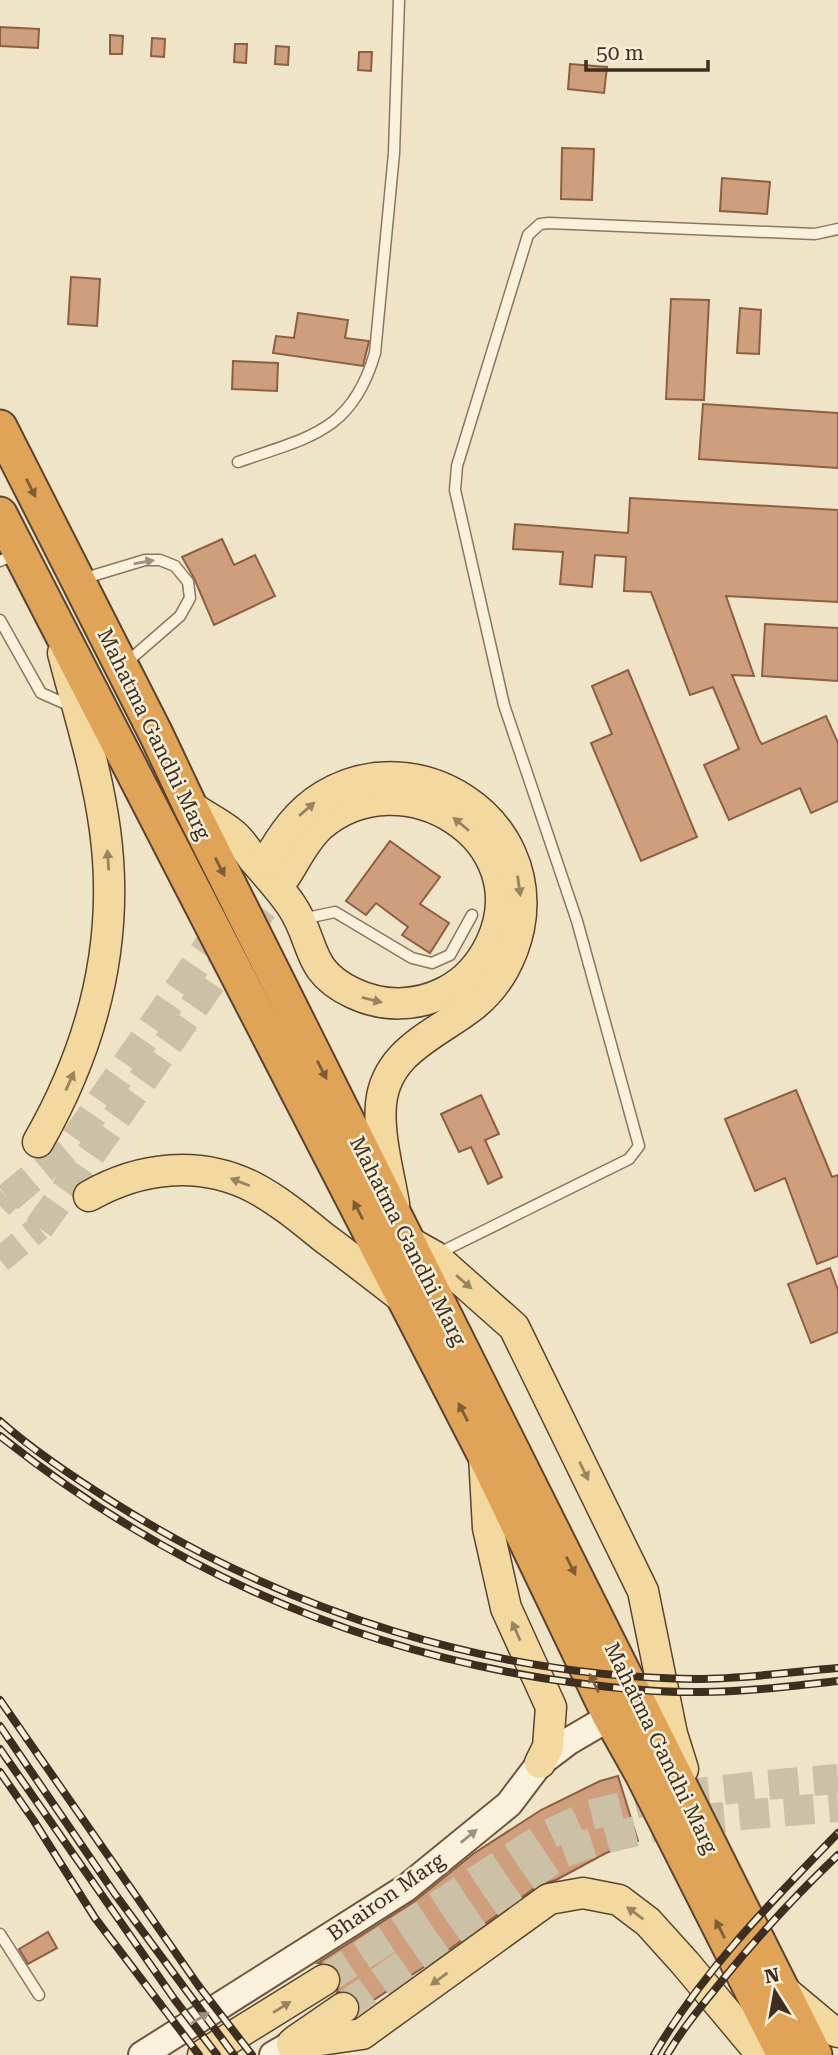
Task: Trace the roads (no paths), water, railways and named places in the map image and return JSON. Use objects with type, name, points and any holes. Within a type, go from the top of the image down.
[{"type":"highway","name":"Mahatma Gandhi Marg","points":[[0,427],[190,806],[413,1238],[704,1835],[816,2055]]},
{"type":"highway","name":"Mahatma Gandhi Marg","points":[[0,514],[10,557],[56,624],[483,1451],[610,1717],[642,1774],[784,2055]]},
{"type":"main road","points":[[38,1142],[70,1081],[83,1049],[101,983],[110,889],[105,829],[56,624]]},
{"type":"main road","points":[[190,806],[235,836],[293,907],[316,964],[337,984],[356,995],[377,1002],[392,1004],[435,997],[471,973],[484,956],[494,936],[500,901],[497,880],[486,851],[476,838],[452,817],[423,803],[391,799],[360,804],[332,818],[275,871],[286,830],[323,796],[354,782],[388,777],[424,781],[457,794],[472,804],[490,822],[512,858],[521,908],[509,960],[500,976],[477,1003],[418,1043],[400,1059],[383,1092],[381,1118],[413,1238],[514,1327],[643,1591],[672,1734],[704,1835]]},
{"type":"main road","points":[[89,1196],[123,1179],[161,1170],[200,1171],[235,1180],[268,1196],[404,1299]]},
{"type":"main road","points":[[483,1451],[488,1528],[506,1608],[551,1707],[548,1747],[540,1763]]},
{"type":"main road","name":"Bhairon Marg","points":[[142,2055],[406,1888],[509,1804],[540,1763],[569,1741],[610,1717]]},
{"type":"main road","points":[[329,2055],[549,1899],[583,1894],[619,1900],[648,1922],[762,2055]]},
{"type":"main road","points":[[203,2055],[324,1980]]},
{"type":"main road","points":[[782,1989],[830,2029],[838,2032]]},
{"type":"main road","points":[[283,2049],[342,2008]]},
{"type":"main road","points":[[283,2049],[362,2034]]},
{"type":"lane","points":[[238,461],[311,435],[337,421],[358,397],[368,376],[375,353],[394,153],[399,0]]},
{"type":"lane","points":[[413,1238],[629,1159],[639,1146],[578,921],[504,705],[455,490],[457,466],[528,235],[540,225],[549,223],[815,234],[838,229]]},
{"type":"lane","points":[[78,580],[145,560],[160,560],[175,566],[188,583],[190,598],[180,616],[122,667]]},
{"type":"lane","points":[[0,620],[41,693],[77,708]]},
{"type":"lane","points":[[298,919],[335,912],[412,958],[432,963],[450,956],[472,915]]},
{"type":"lane","points":[[0,1934],[39,1995]]},
{"type":"tunnel","points":[[8,1198],[72,1144],[266,863]]},
{"type":"tunnel","points":[[39,1228],[284,878]]},
{"type":"tunnel","points":[[0,1206],[8,1198]]},
{"type":"tunnel","points":[[0,1260],[39,1228]]},
{"type":"tunnel","points":[[324,1980],[547,1835],[590,1815],[662,1797],[838,1779]]},
{"type":"tunnel","points":[[343,2008],[560,1854],[628,1833],[697,1820],[838,1807]]},
{"type":"railway","points":[[0,1421],[71,1475],[182,1542],[251,1577],[321,1606],[394,1631],[468,1651],[544,1666],[620,1675],[714,1679],[838,1668]]},
{"type":"railway","points":[[0,1436],[61,1482],[124,1523],[189,1560],[255,1592],[324,1620],[395,1644],[467,1663],[542,1678],[641,1690],[735,1691],[838,1681]]},
{"type":"railway","points":[[0,1700],[198,1985],[252,2055]]},
{"type":"railway","points":[[0,1726],[115,1894],[234,2055]]},
{"type":"railway","points":[[0,1749],[175,2000],[217,2055]]},
{"type":"railway","points":[[0,1772],[95,1918],[199,2055]]},
{"type":"railway","points":[[654,2055],[673,2024],[716,1966],[838,1833]]},
{"type":"railway","points":[[667,2055],[694,2015],[752,1945],[838,1855]]}]
